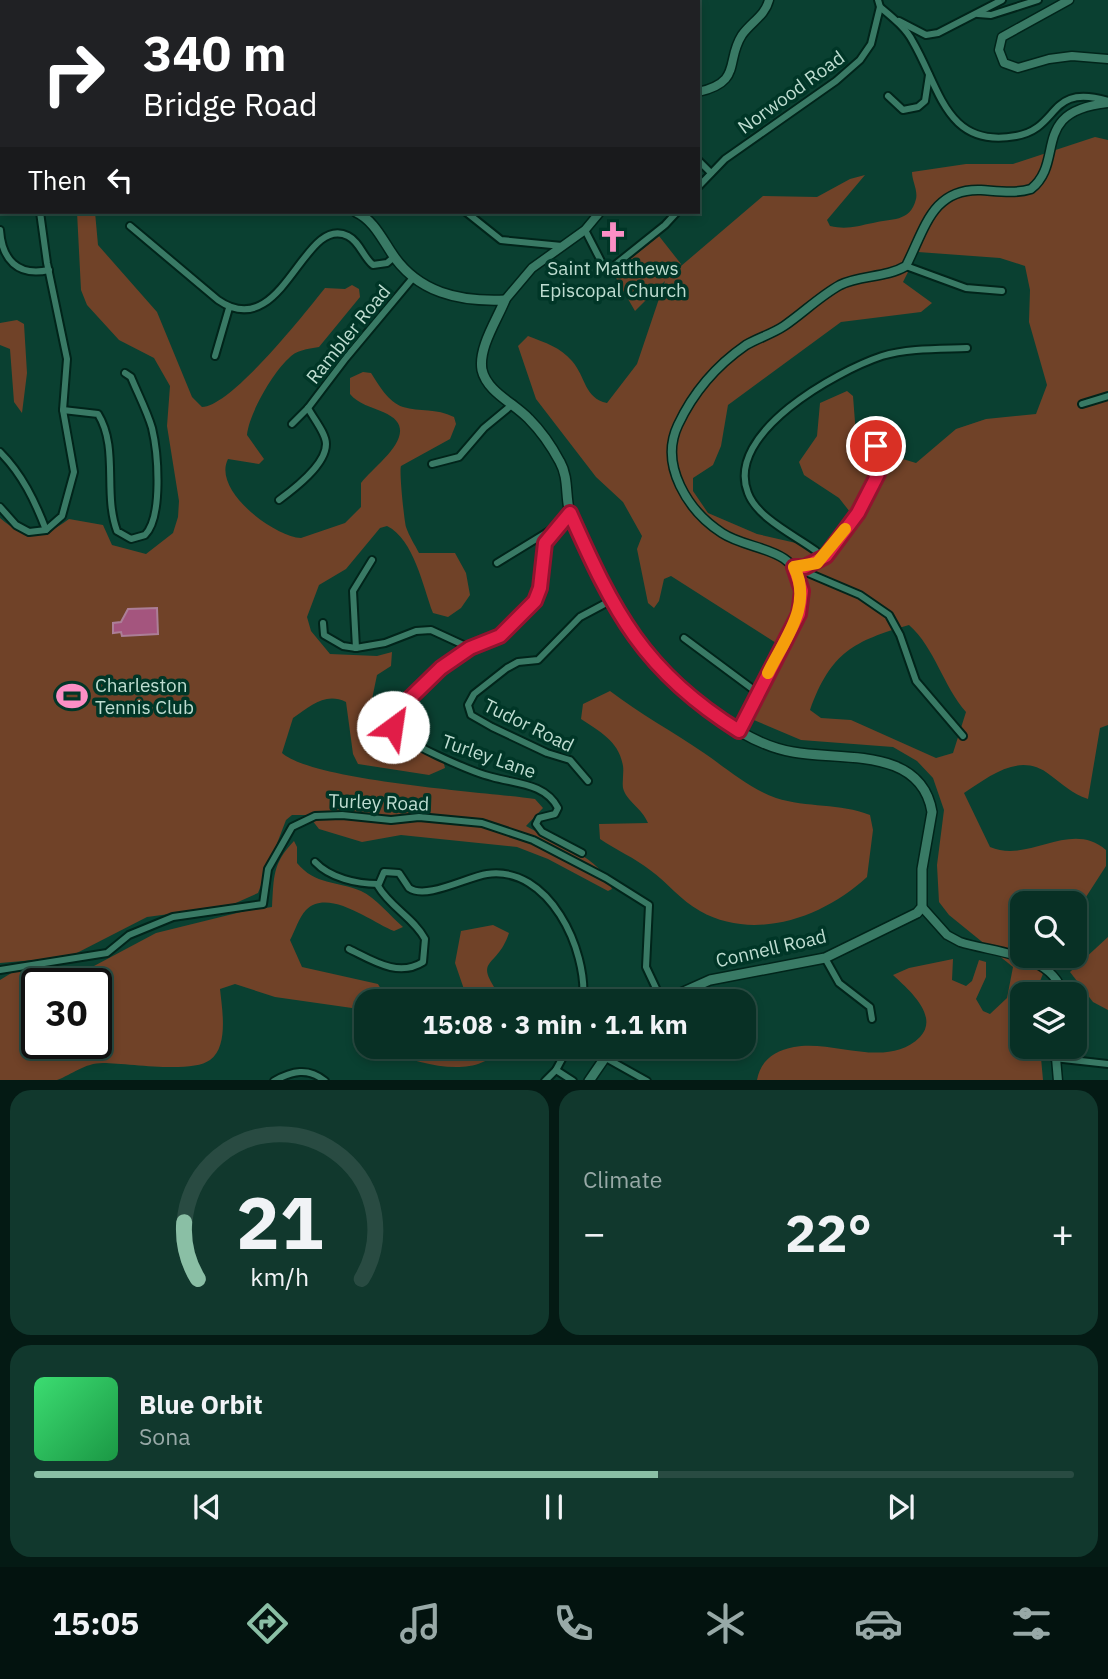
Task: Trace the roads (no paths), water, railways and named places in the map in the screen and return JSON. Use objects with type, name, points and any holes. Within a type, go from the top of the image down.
[{"type":"main road","points":[[358,214],[375,227],[412,279],[453,297],[505,300],[482,363],[487,382],[530,419],[560,463],[565,473],[570,513],[610,601],[620,618],[676,687],[739,731],[783,750],[816,755],[862,756],[892,765],[909,775],[926,793],[932,812],[920,887],[922,907]]},
{"type":"main road","name":"Connell Road","points":[[689,989],[710,980],[825,958],[905,922],[922,907]]},
{"type":"main road","points":[[589,1080],[603,1059]]},
{"type":"street","points":[[700,91],[716,86],[730,73],[739,41],[765,11],[769,0]]},
{"type":"street","points":[[891,16],[926,35],[938,33],[1002,0]]},
{"type":"street","points":[[976,14],[991,15],[1038,0]]},
{"type":"street","points":[[1069,0],[1002,37],[999,50],[1004,63],[1018,68],[1072,56],[1108,59]]},
{"type":"street","points":[[879,4],[912,40],[942,102],[961,128],[997,139],[1029,132],[1065,99],[1075,95],[1090,95],[1108,102]]},
{"type":"street","name":"Norwood Road","points":[[700,185],[725,159],[836,81],[860,60],[871,44],[879,4]]},
{"type":"street","points":[[888,96],[903,110],[918,107],[925,101],[929,75]]},
{"type":"street","points":[[906,266],[936,207],[946,196],[971,190],[1031,190],[1043,177],[1050,142],[1059,125],[1084,107],[1108,102]]},
{"type":"street","points":[[700,162],[711,173]]},
{"type":"street","points":[[0,507],[16,525],[29,532],[46,530],[62,516],[74,472],[63,410],[67,359],[48,271],[40,214]]},
{"type":"street","points":[[468,214],[501,240],[565,246]]},
{"type":"street","points":[[505,300],[533,268],[586,230],[598,214]]},
{"type":"street","points":[[586,230],[604,267],[610,269],[655,234],[675,214]]},
{"type":"street","points":[[130,226],[229,308],[256,308],[268,303],[309,252],[329,237],[341,233],[351,237],[373,265],[387,263],[394,257]]},
{"type":"street","points":[[0,230],[1,248],[15,265],[29,271],[48,271]]},
{"type":"street","points":[[963,736],[916,681],[900,635],[889,615],[860,596],[794,567],[770,550],[723,534],[698,512],[674,476],[671,453],[675,430],[687,405],[703,384],[747,345],[781,328],[839,285],[906,266],[967,288],[1002,291]]},
{"type":"street","name":"Rambler Road","points":[[292,424],[308,408],[412,279]]},
{"type":"street","points":[[215,356],[229,308]]},
{"type":"street","points":[[820,558],[816,551],[770,518],[749,496],[745,468],[757,441],[771,425],[813,389],[861,364],[885,355],[967,348]]},
{"type":"street","points":[[63,410],[98,414],[108,433],[110,510],[117,531],[131,539],[145,536],[154,522],[158,484],[152,430],[131,377],[124,373]]},
{"type":"street","points":[[1082,404],[1108,396]]},
{"type":"street","points":[[432,464],[459,457],[484,428],[513,404]]},
{"type":"street","name":"Rambler Road","points":[[279,500],[308,478],[325,450],[325,439],[308,408]]},
{"type":"street","points":[[0,452],[11,462],[33,497],[46,530]]},
{"type":"street","points":[[794,567],[817,563],[820,558],[826,556],[858,513],[878,474]]},
{"type":"street","points":[[498,563],[559,525],[570,513]]},
{"type":"street","name":"Turley Lane","points":[[559,525],[545,543],[540,588],[535,601],[500,636],[470,648],[441,668],[403,705],[396,715],[394,733],[408,742],[491,777],[515,781],[553,799],[558,808],[555,814],[539,818],[536,824],[542,832],[582,853]]},
{"type":"street","points":[[356,648],[353,591],[372,560]]},
{"type":"street","points":[[739,731],[801,606],[800,583],[794,567]]},
{"type":"street","name":"Tudor Road","points":[[588,781],[570,760],[547,753],[492,727],[471,715],[468,705],[474,694],[507,668],[518,662],[538,660],[580,617],[610,601]]},
{"type":"street","points":[[323,622],[324,635],[331,641],[356,648],[385,643],[424,630],[470,648]]},
{"type":"street","points":[[684,638],[758,693]]},
{"type":"street","name":"Turley Road","points":[[0,970],[107,953],[130,934],[173,917],[263,904],[268,869],[292,827],[315,816],[391,820],[419,817],[482,823],[533,840],[606,878],[649,905],[646,967],[656,989]]},
{"type":"street","points":[[315,862],[322,870],[338,877],[378,884]]},
{"type":"street","points":[[349,949],[395,969],[414,967],[422,962],[426,949],[422,933],[382,894],[378,884],[384,872],[399,873],[413,891],[424,892],[488,874],[505,875],[531,886],[546,898],[571,933],[580,958],[582,989]]},
{"type":"street","points":[[922,907],[932,921],[960,942],[1035,962],[1047,968],[1058,982]]},
{"type":"street","points":[[825,958],[839,983],[870,1007],[872,1019]]},
{"type":"street","points":[[545,1080],[556,1070],[562,1059]]},
{"type":"street","points":[[606,1059],[647,1080]]},
{"type":"street","points":[[1054,1059],[1058,1080]]},
{"type":"street","points":[[1063,1059],[1108,1064]]},
{"type":"street","points":[[556,1070],[573,1080]]},
{"type":"street","points":[[274,1080],[295,1071],[312,1073],[325,1080]]},
{"type":"place","name":"Saint Matthews Episcopal Church","points":[[613,237]]},
{"type":"place","name":"Charleston Tennis Club","points":[[72,696]]}]
